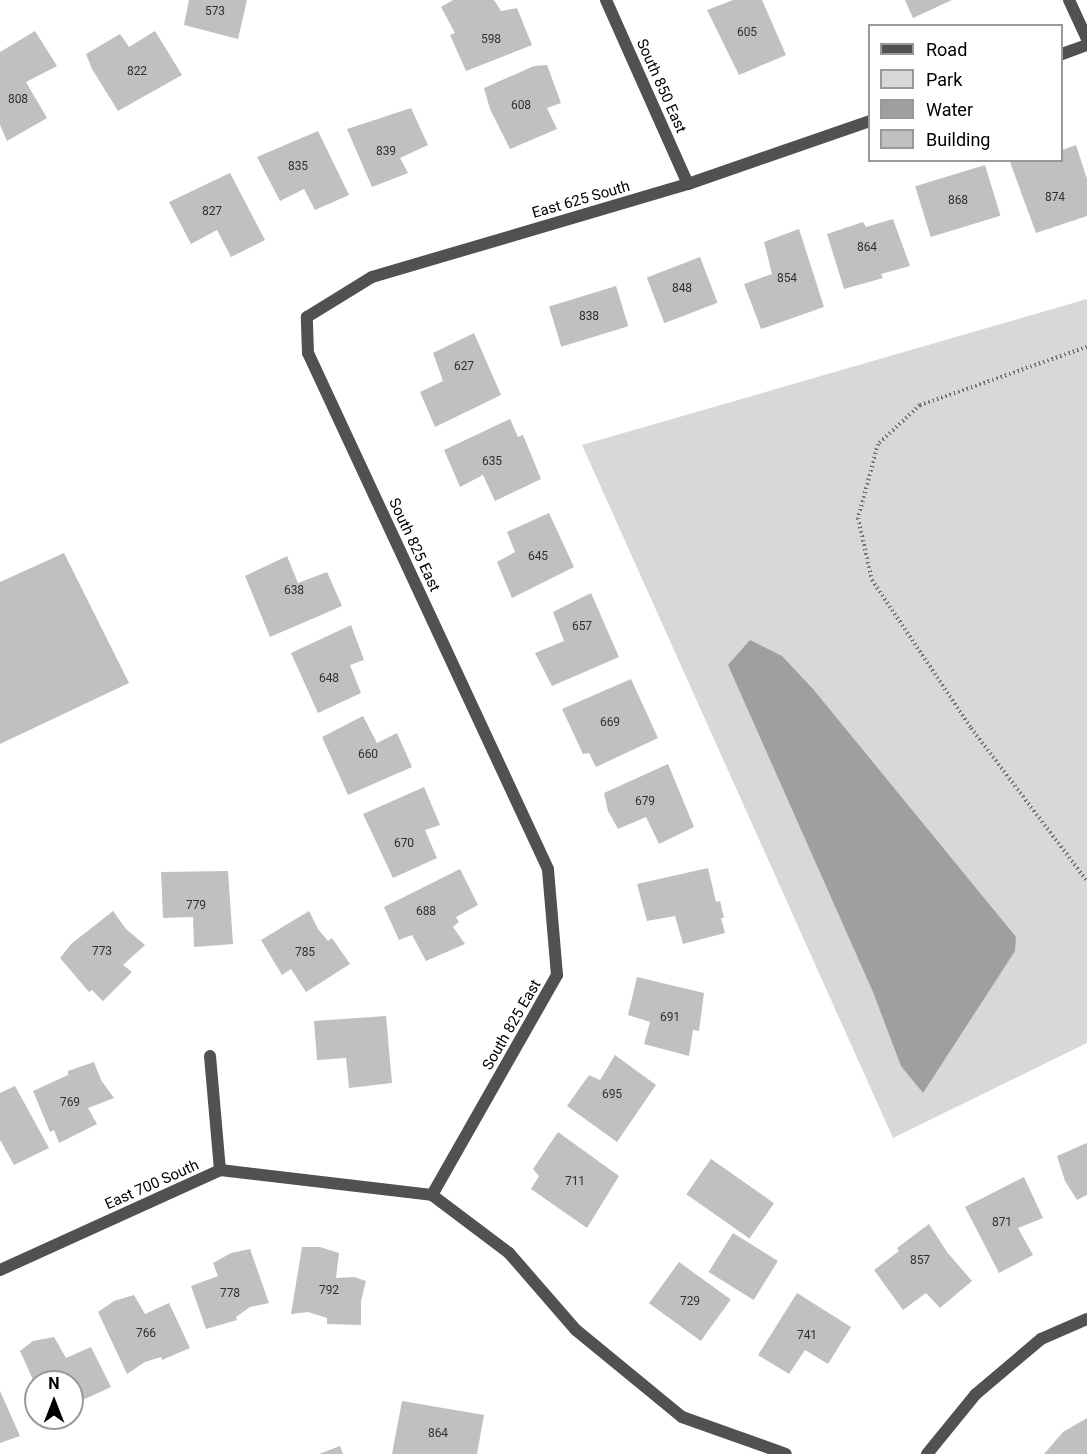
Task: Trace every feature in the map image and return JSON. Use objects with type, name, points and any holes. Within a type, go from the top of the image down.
[{"type":"street","name":"South 850 East","points":[[606,0],[688,184]]},
{"type":"street","points":[[1069,0],[1087,39]]},
{"type":"street","points":[[1063,54],[1087,45]]},
{"type":"street","name":"East 625 South","points":[[307,317],[372,277],[688,184],[868,122]]},
{"type":"street","name":"South 825 East","points":[[307,317],[308,353],[548,869],[557,975],[432,1195]]},
{"type":"street","points":[[210,1056],[220,1170]]},
{"type":"street","name":"East 700 South","points":[[0,1269],[220,1170],[432,1195]]},
{"type":"street","points":[[432,1195],[509,1253],[576,1330],[682,1416],[786,1454]]},
{"type":"street","points":[[927,1454],[976,1394],[1024,1353],[1041,1339],[1087,1319]]},
{"type":"path","points":[[1087,347],[920,405],[878,444],[858,518],[872,580],[971,728],[1087,881]]},
{"type":"green space","points":[[1087,299],[1087,1043],[893,1138],[582,445]]},
{"type":"water","points":[[750,640],[782,656],[813,689],[1016,937],[1015,951],[923,1093],[901,1066],[873,992],[728,665]]},
{"type":"building","points":[[189,0],[247,0],[238,39],[184,25]]},
{"type":"building","points":[[453,0],[494,0],[501,11],[517,8],[532,45],[466,71],[450,35],[455,33],[441,7]]},
{"type":"building","points":[[733,0],[762,0],[786,55],[739,75],[707,10]]},
{"type":"building","points":[[905,0],[952,0],[913,18]]},
{"type":"building","points":[[35,31],[57,66],[26,82],[47,118],[7,141],[0,125],[0,52]]},
{"type":"building","points":[[155,31],[182,75],[118,111],[92,69],[86,54],[120,34],[129,47]]},
{"type":"building","points":[[547,65],[561,103],[547,108],[557,129],[510,149],[490,109],[484,88],[534,66]]},
{"type":"building","points":[[411,108],[428,145],[400,158],[408,173],[372,187],[347,129]]},
{"type":"building","points":[[318,131],[349,195],[315,210],[304,189],[280,201],[257,157]]},
{"type":"building","points":[[1076,145],[1087,179],[1087,216],[1036,233],[1010,162],[1063,162],[1063,150]]},
{"type":"building","points":[[985,165],[1000,216],[931,237],[915,186]]},
{"type":"building","points":[[230,173],[265,240],[231,257],[217,230],[191,244],[169,202]]},
{"type":"building","points":[[893,219],[910,266],[881,274],[883,278],[844,289],[827,234],[863,222],[866,227]]},
{"type":"building","points":[[799,229],[824,307],[761,329],[744,284],[772,274],[764,242]]},
{"type":"building","points":[[700,257],[718,303],[664,323],[647,277]]},
{"type":"building","points":[[616,286],[628,326],[561,347],[549,306]]},
{"type":"building","points":[[474,333],[501,395],[435,427],[420,392],[443,381],[433,353]]},
{"type":"building","points":[[510,419],[518,437],[523,435],[541,479],[495,501],[483,475],[460,487],[444,450]]},
{"type":"building","points":[[549,513],[574,567],[512,598],[497,562],[515,552],[507,532]]},
{"type":"building","points":[[64,553],[129,683],[0,744],[0,582]]},
{"type":"building","points":[[287,556],[298,583],[327,572],[342,606],[270,637],[245,576]]},
{"type":"building","points":[[591,593],[619,657],[552,686],[535,653],[564,641],[553,612]]},
{"type":"building","points":[[351,625],[364,660],[350,665],[361,693],[318,713],[291,653]]},
{"type":"building","points":[[631,679],[658,738],[596,767],[589,753],[583,754],[562,709]]},
{"type":"building","points":[[363,716],[377,743],[397,733],[412,767],[348,795],[322,737]]},
{"type":"building","points":[[668,764],[694,827],[659,844],[646,817],[618,829],[608,811],[604,793]]},
{"type":"building","points":[[424,787],[440,825],[425,830],[437,858],[393,878],[363,814]]},
{"type":"building","points":[[708,868],[716,902],[720,901],[725,933],[683,944],[675,916],[647,921],[637,884]]},
{"type":"building","points":[[460,869],[478,905],[456,917],[459,922],[453,927],[465,944],[426,961],[412,935],[399,940],[384,907]]},
{"type":"building","points":[[228,871],[233,944],[194,947],[193,917],[163,918],[161,872]]},
{"type":"building","points":[[113,911],[126,929],[145,945],[123,965],[132,972],[103,1001],[92,990],[89,992],[60,958],[71,944]]},
{"type":"building","points":[[309,911],[318,929],[328,941],[332,938],[350,964],[306,992],[291,969],[282,975],[261,940]]},
{"type":"building","points":[[637,977],[704,993],[699,1031],[693,1030],[689,1056],[644,1044],[650,1022],[628,1015]]},
{"type":"building","points":[[386,1016],[392,1083],[349,1088],[346,1058],[317,1060],[314,1021]]},
{"type":"building","points":[[615,1055],[656,1085],[617,1142],[567,1106],[589,1075],[600,1080]]},
{"type":"building","points":[[94,1062],[101,1080],[114,1098],[88,1108],[97,1124],[59,1143],[54,1130],[50,1132],[33,1091],[68,1075],[68,1071]]},
{"type":"building","points":[[15,1086],[49,1148],[14,1165],[0,1140],[0,1093]]},
{"type":"building","points":[[558,1132],[619,1176],[587,1228],[531,1189],[539,1176],[533,1169]]},
{"type":"building","points":[[1087,1143],[1087,1195],[1077,1200],[1065,1181],[1057,1156]]},
{"type":"building","points":[[711,1159],[774,1203],[749,1238],[686,1194]]},
{"type":"building","points":[[1024,1177],[1043,1218],[1018,1228],[1033,1255],[999,1273],[965,1207]]},
{"type":"building","points":[[929,1224],[947,1252],[972,1281],[940,1308],[926,1293],[903,1310],[874,1270],[899,1251],[897,1248]]},
{"type":"building","points":[[733,1233],[778,1261],[754,1300],[709,1272]]},
{"type":"building","points":[[302,1247],[320,1247],[339,1253],[336,1278],[354,1277],[366,1281],[361,1301],[361,1325],[327,1324],[327,1318],[308,1312],[291,1314]]},
{"type":"building","points":[[250,1249],[269,1303],[250,1307],[236,1317],[237,1320],[206,1329],[191,1286],[218,1276],[213,1263],[231,1253]]},
{"type":"building","points":[[679,1262],[731,1300],[701,1341],[649,1303]]},
{"type":"building","points":[[797,1293],[851,1327],[828,1364],[805,1350],[789,1374],[758,1355]]},
{"type":"building","points":[[134,1295],[145,1314],[169,1303],[190,1348],[162,1360],[161,1357],[145,1362],[127,1374],[98,1312],[114,1301]]},
{"type":"building","points":[[54,1337],[66,1358],[91,1347],[111,1387],[85,1399],[84,1370],[29,1370],[20,1351],[33,1341]]},
{"type":"building","points":[[0,1391],[20,1436],[0,1443]]},
{"type":"building","points":[[402,1401],[484,1415],[477,1454],[392,1454]]},
{"type":"building","points":[[1087,1418],[1087,1454],[1044,1454],[1063,1432]]},
{"type":"building","points":[[340,1446],[343,1454],[319,1454]]}]
